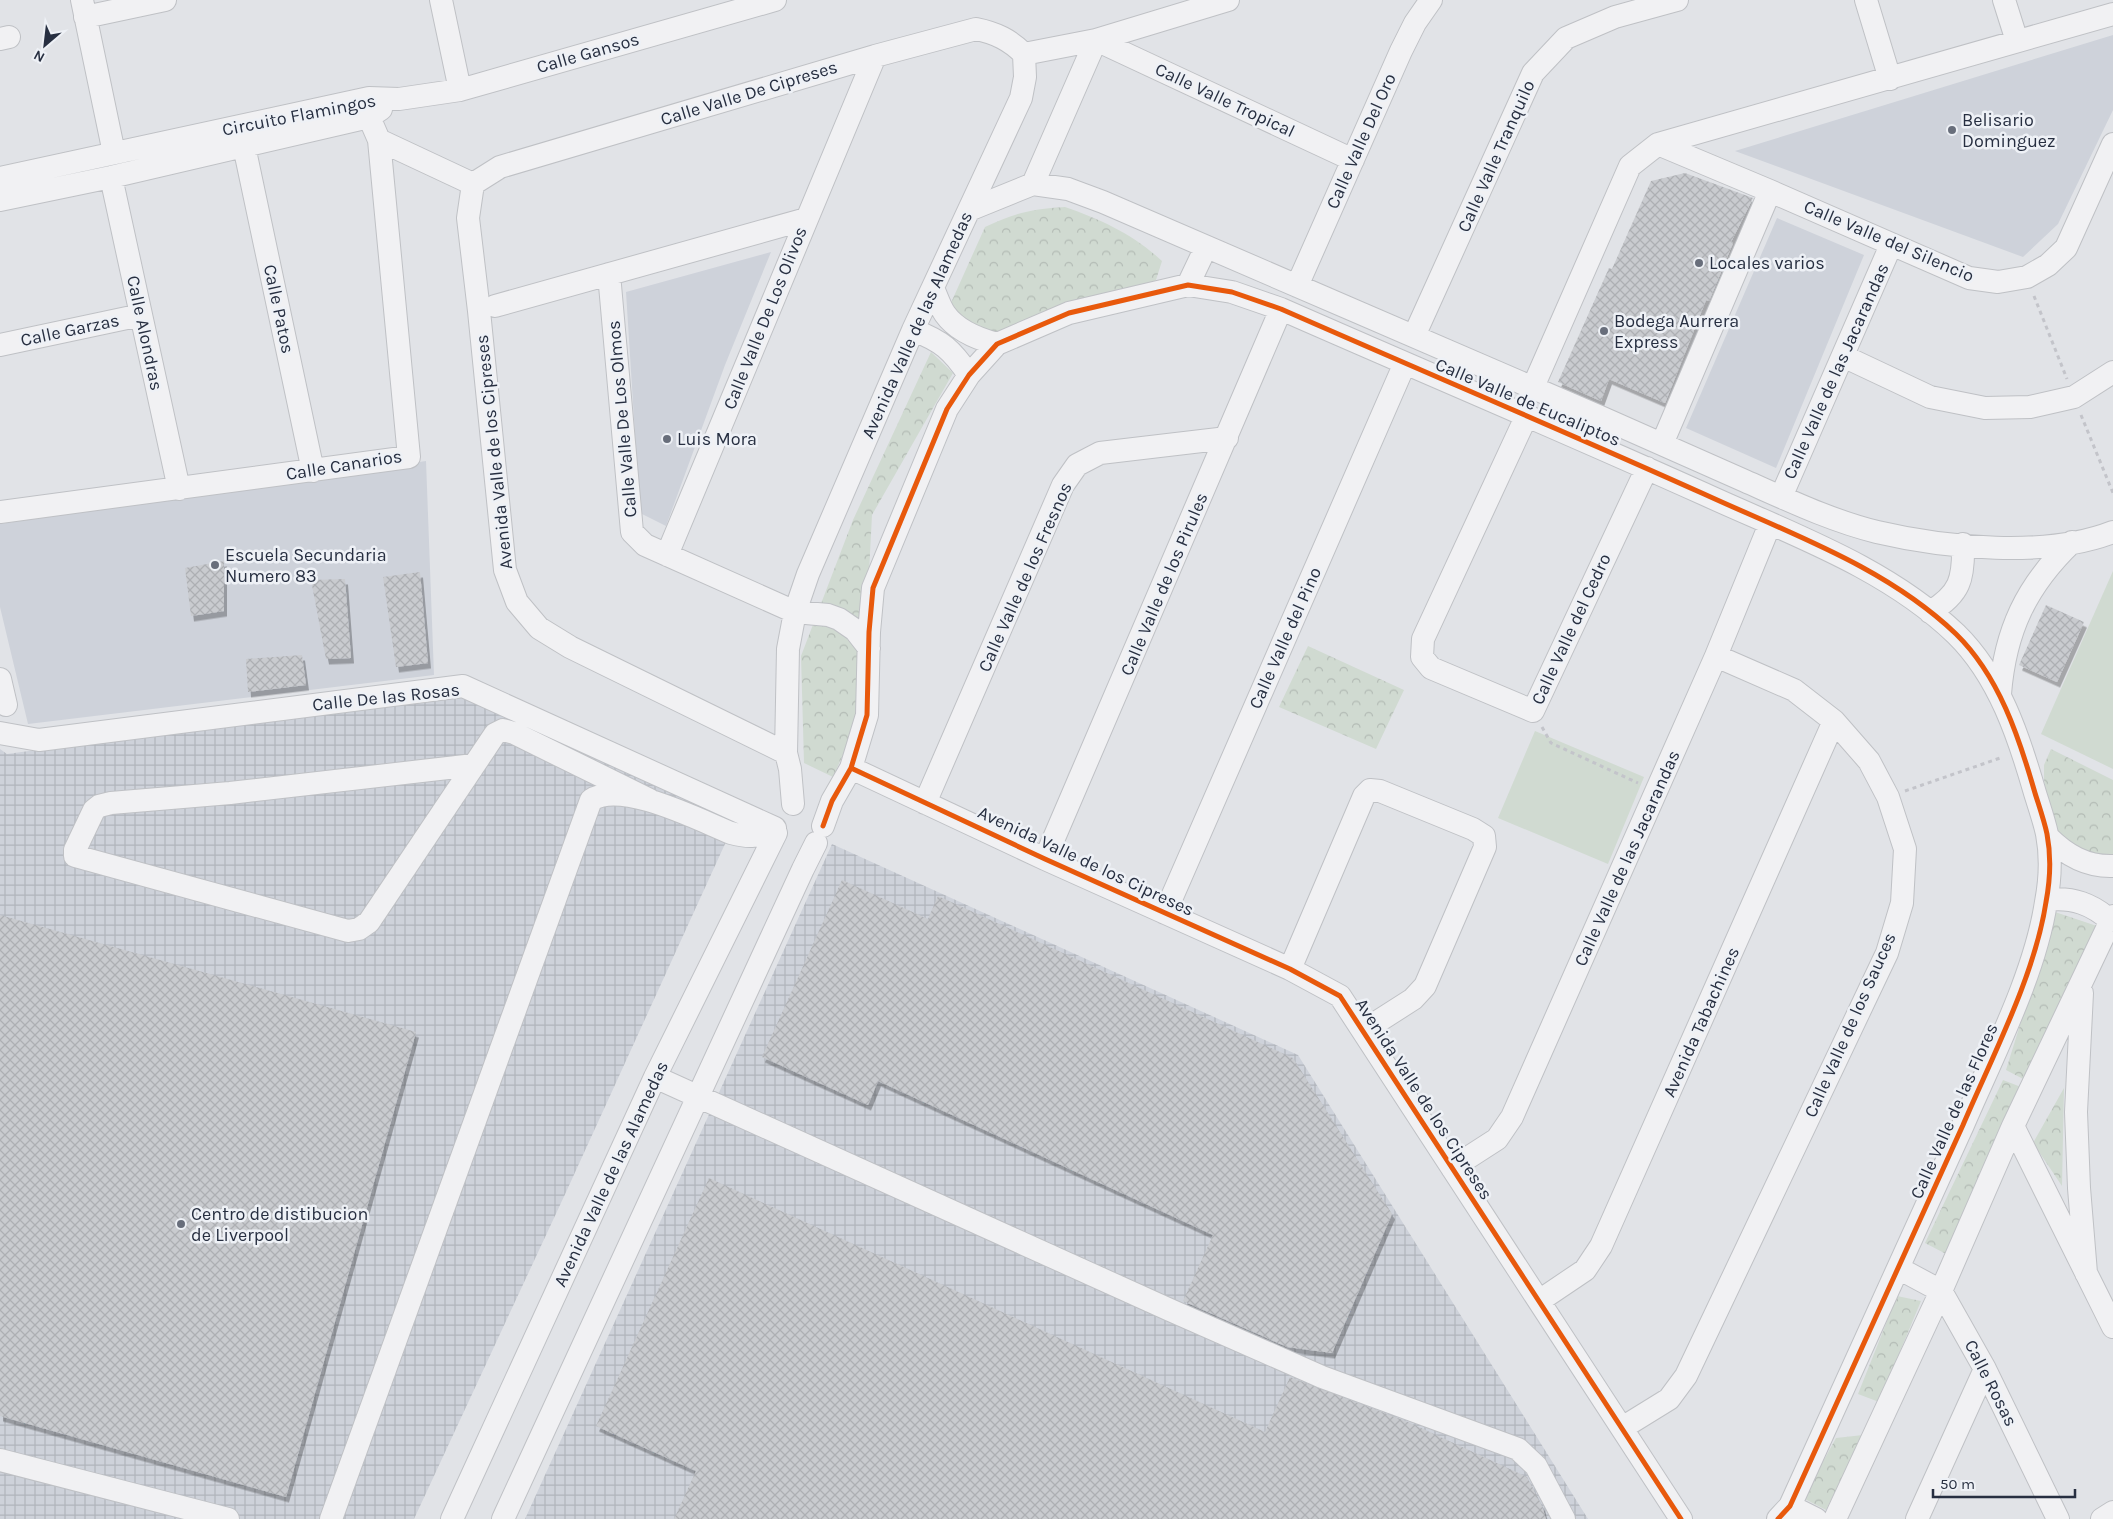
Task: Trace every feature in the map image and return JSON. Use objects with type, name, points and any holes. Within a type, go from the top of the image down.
[{"type":"street","points":[[114,153],[83,9],[165,0]]},
{"type":"street","points":[[441,0],[460,90]]},
{"type":"street","name":"Calle Gansos","points":[[400,99],[460,90],[736,5],[775,0]]},
{"type":"street","points":[[1024,54],[1096,40],[1228,0]]},
{"type":"street","name":"Calle Valle Del Oro","points":[[1297,286],[1401,51],[1415,23],[1431,0]]},
{"type":"street","name":"Calle Valle Tranquilo","points":[[1414,336],[1533,73],[1566,38],[1615,17],[1677,0]]},
{"type":"street","points":[[1866,0],[1890,79]]},
{"type":"street","points":[[2004,0],[2017,41]]},
{"type":"street","points":[[1533,387],[1630,166],[1658,144],[2113,14]]},
{"type":"street","name":"Calle Valle De Cipreses","points":[[473,184],[500,167],[875,56],[976,29],[992,32],[1010,40],[1024,54]]},
{"type":"street","points":[[969,210],[1032,184],[1096,40]]},
{"type":"street","name":"Calle Valle Tropical","points":[[1096,40],[1354,160]]},
{"type":"street","name":"Avenida Valle de las Alamedas","points":[[793,804],[790,769],[786,753],[788,650],[795,612],[808,574],[913,330],[1022,98],[1025,77],[1024,54]]},
{"type":"street","name":"Calle Valle De Los Olivos","points":[[667,555],[875,56]]},
{"type":"street","name":"Circuito Flamingos","points":[[0,200],[111,177],[244,146],[400,99]]},
{"type":"street","name":"Circuito Flamingos","points":[[0,178],[114,153],[369,107]]},
{"type":"street","name":"Calle Canarios","points":[[0,512],[409,457],[379,140],[369,107]]},
{"type":"street","points":[[379,140],[473,184]]},
{"type":"street","name":"Calle Valle del Silencio","points":[[1658,144],[1969,278],[1998,282],[2026,277],[2048,265],[2066,248],[2113,144]]},
{"type":"street","name":"Calle Patos","points":[[244,146],[313,471]]},
{"type":"street","name":"Calle Alondras","points":[[111,177],[179,489]]},
{"type":"street","name":"Avenida Valle de los Cipreses","points":[[473,184],[468,218],[480,311],[505,570],[517,602],[538,628],[570,646],[786,753]]},
{"type":"street","name":"Calle Valle de Eucaliptos","points":[[1032,184],[1068,189],[1094,199],[1533,387],[1781,497],[1844,522],[1878,532],[1996,548],[2072,542]]},
{"type":"street","points":[[1662,444],[1770,191]]},
{"type":"street","name":"Calle Valle De Los Olivos","points":[[495,306],[806,219]]},
{"type":"street","name":"Calle Valle de las Jacarandas","points":[[1781,497],[1891,245]]},
{"type":"street","points":[[1188,285],[1206,247]]},
{"type":"street","name":"Calle Valle De Los Olmos","points":[[609,274],[632,532],[645,544],[667,555],[795,612],[828,615],[840,619],[855,630],[868,648]]},
{"type":"street","name":"Calle Valle de Eucaliptos","points":[[997,344],[1069,313],[1188,285],[1232,292],[1281,309],[1646,468],[1855,564],[1893,585],[1930,612],[1959,637],[1979,662],[2000,694]]},
{"type":"street","points":[[503,1519],[802,869],[820,834],[832,801],[851,768],[867,715],[868,648],[873,588],[947,409],[969,375],[997,344],[976,338],[957,327],[944,314],[933,288]]},
{"type":"street","name":"Calle Valle de los Pirules","points":[[1045,859],[1281,309]]},
{"type":"street","name":"Calle Garzas","points":[[0,345],[141,315]]},
{"type":"street","points":[[913,330],[935,338],[945,345],[956,356],[969,375]]},
{"type":"street","points":[[1843,356],[1930,397],[1985,408],[2030,407],[2074,396],[2113,372]]},
{"type":"street","name":"Calle Valle del Pino","points":[[1165,913],[1405,363]]},
{"type":"street","name":"Calle Valle del Cedro","points":[[1526,417],[1423,639],[1422,657],[1431,668],[1534,712],[1646,468]]},
{"type":"street","name":"Calle Valle de los Fresnos","points":[[925,803],[1063,485],[1078,465],[1100,453],[1227,438]]},
{"type":"street","name":"Calle Valle de las Jacarandas","points":[[1452,1168],[1497,1139],[1512,1117],[1716,656],[1770,524]]},
{"type":"street","points":[[2000,694],[2006,645],[2025,599],[2038,578],[2072,542],[2113,532]]},
{"type":"street","points":[[1930,612],[1946,602],[1955,591],[1961,579],[1964,562],[1963,544]]},
{"type":"street","name":"Calle Valle de los Sauces","points":[[1622,1428],[1669,1399],[1686,1376],[1887,953],[1902,903],[1904,849],[1888,797],[1869,761],[1834,721],[1794,690],[1716,656]]},
{"type":"street","points":[[0,679],[6,705]]},
{"type":"street","name":"Calle De las Rosas","points":[[0,733],[39,740],[463,686],[775,830]]},
{"type":"street","name":"Calle Valle de las Flores","points":[[1784,1513],[1900,1268],[2024,982],[2039,938],[2047,900],[2048,836],[2023,750],[2000,694]]},
{"type":"street","name":"Avenida Tabachines","points":[[1539,1301],[1586,1270],[1601,1246],[1834,721]]},
{"type":"street","points":[[474,765],[240,792],[105,804],[94,810],[75,850],[75,856],[348,931],[360,929],[368,922],[495,734],[503,730],[514,733],[650,800],[731,833],[745,837],[760,836],[775,830]]},
{"type":"street","name":"Avenida Valle de los Cipreses","points":[[851,768],[1045,859],[1290,970],[1340,996],[1681,1519]]},
{"type":"street","points":[[1290,970],[1364,796],[1370,790],[1380,790],[1473,829],[1484,836],[1485,847],[1425,986],[1413,999],[1363,1031]]},
{"type":"street","points":[[331,1519],[591,800],[599,795],[612,794],[650,800]]},
{"type":"street","points":[[793,804],[806,805],[813,808],[821,819],[820,834],[804,850],[789,849],[778,839],[775,830],[780,813],[793,804]]},
{"type":"street","name":"Avenida Valle de las Alamedas","points":[[452,1519],[655,1077],[775,830]]},
{"type":"street","points":[[2048,836],[2059,848],[2073,858],[2089,864],[2113,866]]},
{"type":"street","points":[[1835,1519],[1942,1291],[2013,1126],[2112,919],[2088,904],[2061,898],[2047,900]]},
{"type":"street","points":[[2083,982],[2076,1112],[2079,1188],[2086,1273]]},
{"type":"street","points":[[655,1077],[1322,1377],[1518,1449],[1536,1466],[1564,1519]]},
{"type":"street","points":[[2013,1126],[2113,1327]]},
{"type":"street","points":[[1900,1268],[1942,1291]]},
{"type":"street","name":"Calle Rosas","points":[[1942,1291],[1985,1369],[2058,1519]]},
{"type":"street","points":[[1917,1519],[1985,1369]]},
{"type":"street","points":[[0,1460],[228,1519]]},
{"type":"street","points":[[2102,1519],[2113,1512]]},
{"type":"street","points":[[1784,1513],[1816,1519]]},
{"type":"path","points":[[1534,712],[1550,743],[1656,791]]},
{"type":"path","points":[[1888,797],[2023,750]]},
{"type":"shaded area","name":"Belisario Dominguez","points":[[2113,35],[2113,110],[2058,224],[2023,257],[1735,151]]},
{"type":"shaded area","points":[[1777,218],[1864,255],[1776,468],[1686,428]]},
{"type":"shaded area","name":"Luis Mora","points":[[771,252],[725,365],[666,526],[640,513],[626,292]]},
{"type":"shaded area","name":"Escuela Secundaria Numero 83","points":[[426,461],[434,675],[28,724],[0,607],[0,524]]},
{"type":"shaded area","points":[[458,692],[735,822],[414,1519],[0,1519],[0,749],[7,754]]},
{"type":"shaded area","points":[[832,844],[1298,1055],[1588,1519],[525,1519]]},
{"type":"green space","points":[[1065,207],[1092,217],[1128,235],[1151,251],[1162,261],[1156,280],[1141,290],[987,338],[950,305],[985,227],[1024,212]]},
{"type":"green space","points":[[931,352],[953,373],[872,515],[863,690],[851,737],[833,777],[804,763],[801,656],[853,520]]},
{"type":"green space","points":[[2113,571],[2113,769],[2041,734]]},
{"type":"green space","points":[[1308,646],[1404,690],[1376,749],[1279,707]]},
{"type":"green space","points":[[1535,731],[1644,777],[1608,864],[1498,818]]},
{"type":"green space","points":[[2051,749],[2113,780],[2113,862],[2090,861],[2053,832],[2044,780],[2044,765]]},
{"type":"green space","points":[[2055,912],[2097,926],[2027,1081],[2006,1070]]},
{"type":"green space","points":[[2003,1080],[2021,1087],[1950,1256],[1925,1243]]},
{"type":"green space","points":[[2064,1088],[2062,1186],[2033,1143]]},
{"type":"green space","points":[[1897,1296],[1921,1301],[1879,1402],[1858,1394]]},
{"type":"green space","points":[[1863,1435],[1826,1510],[1803,1498],[1836,1438]]},
{"type":"building","points":[[1685,173],[1753,198],[1731,242],[1733,243],[1709,301],[1706,300],[1665,403],[1609,379],[1601,401],[1558,382],[1609,268],[1612,269],[1651,181]]},
{"type":"building","points":[[224,561],[224,611],[191,616],[185,568]]},
{"type":"building","points":[[420,572],[428,663],[396,667],[383,577]]},
{"type":"building","points":[[345,579],[351,658],[326,659],[311,580]]},
{"type":"building","points":[[2046,605],[2084,622],[2057,682],[2019,665]]},
{"type":"building","points":[[302,655],[306,685],[248,692],[246,659]]},
{"type":"building","points":[[842,880],[928,919],[938,896],[1293,1058],[1392,1214],[1332,1353],[1287,1347],[1183,1301],[1213,1235],[878,1081],[868,1105],[762,1057]]},
{"type":"building","name":"Centro de distibucion de Liverpool","points":[[0,915],[416,1032],[286,1497],[0,1416]]},
{"type":"building","points":[[709,1178],[1265,1432],[1290,1377],[1408,1422],[1527,1477],[1542,1506],[1546,1519],[674,1519],[696,1471],[596,1426]]},
{"type":"cycle path","points":[[823,826],[832,801],[851,768],[867,715],[869,632],[873,588],[947,409],[969,375],[997,344],[1069,313],[1188,285],[1232,292],[1281,309],[1599,447],[1804,538],[1868,571],[1899,589],[1929,610],[1956,634],[1971,651],[1996,688],[2006,708],[2022,750],[2047,834],[2049,859],[2047,894],[2040,930],[2023,987],[1999,1044],[1899,1269],[1790,1506],[1778,1519]]},
{"type":"cycle path","points":[[851,768],[1045,859],[1290,969],[1340,996],[1681,1519]]},
{"type":"place","name":"Belisario Dominguez","points":[[1952,130]]},
{"type":"place","name":"Locales varios","points":[[1699,263]]},
{"type":"place","name":"Bodega Aurrera Express","points":[[1604,331]]},
{"type":"place","name":"Luis Mora","points":[[667,439]]},
{"type":"place","name":"Escuela Secundaria Numero 83","points":[[215,565]]},
{"type":"place","name":"Centro de distibucion de Liverpool","points":[[181,1224]]}]
